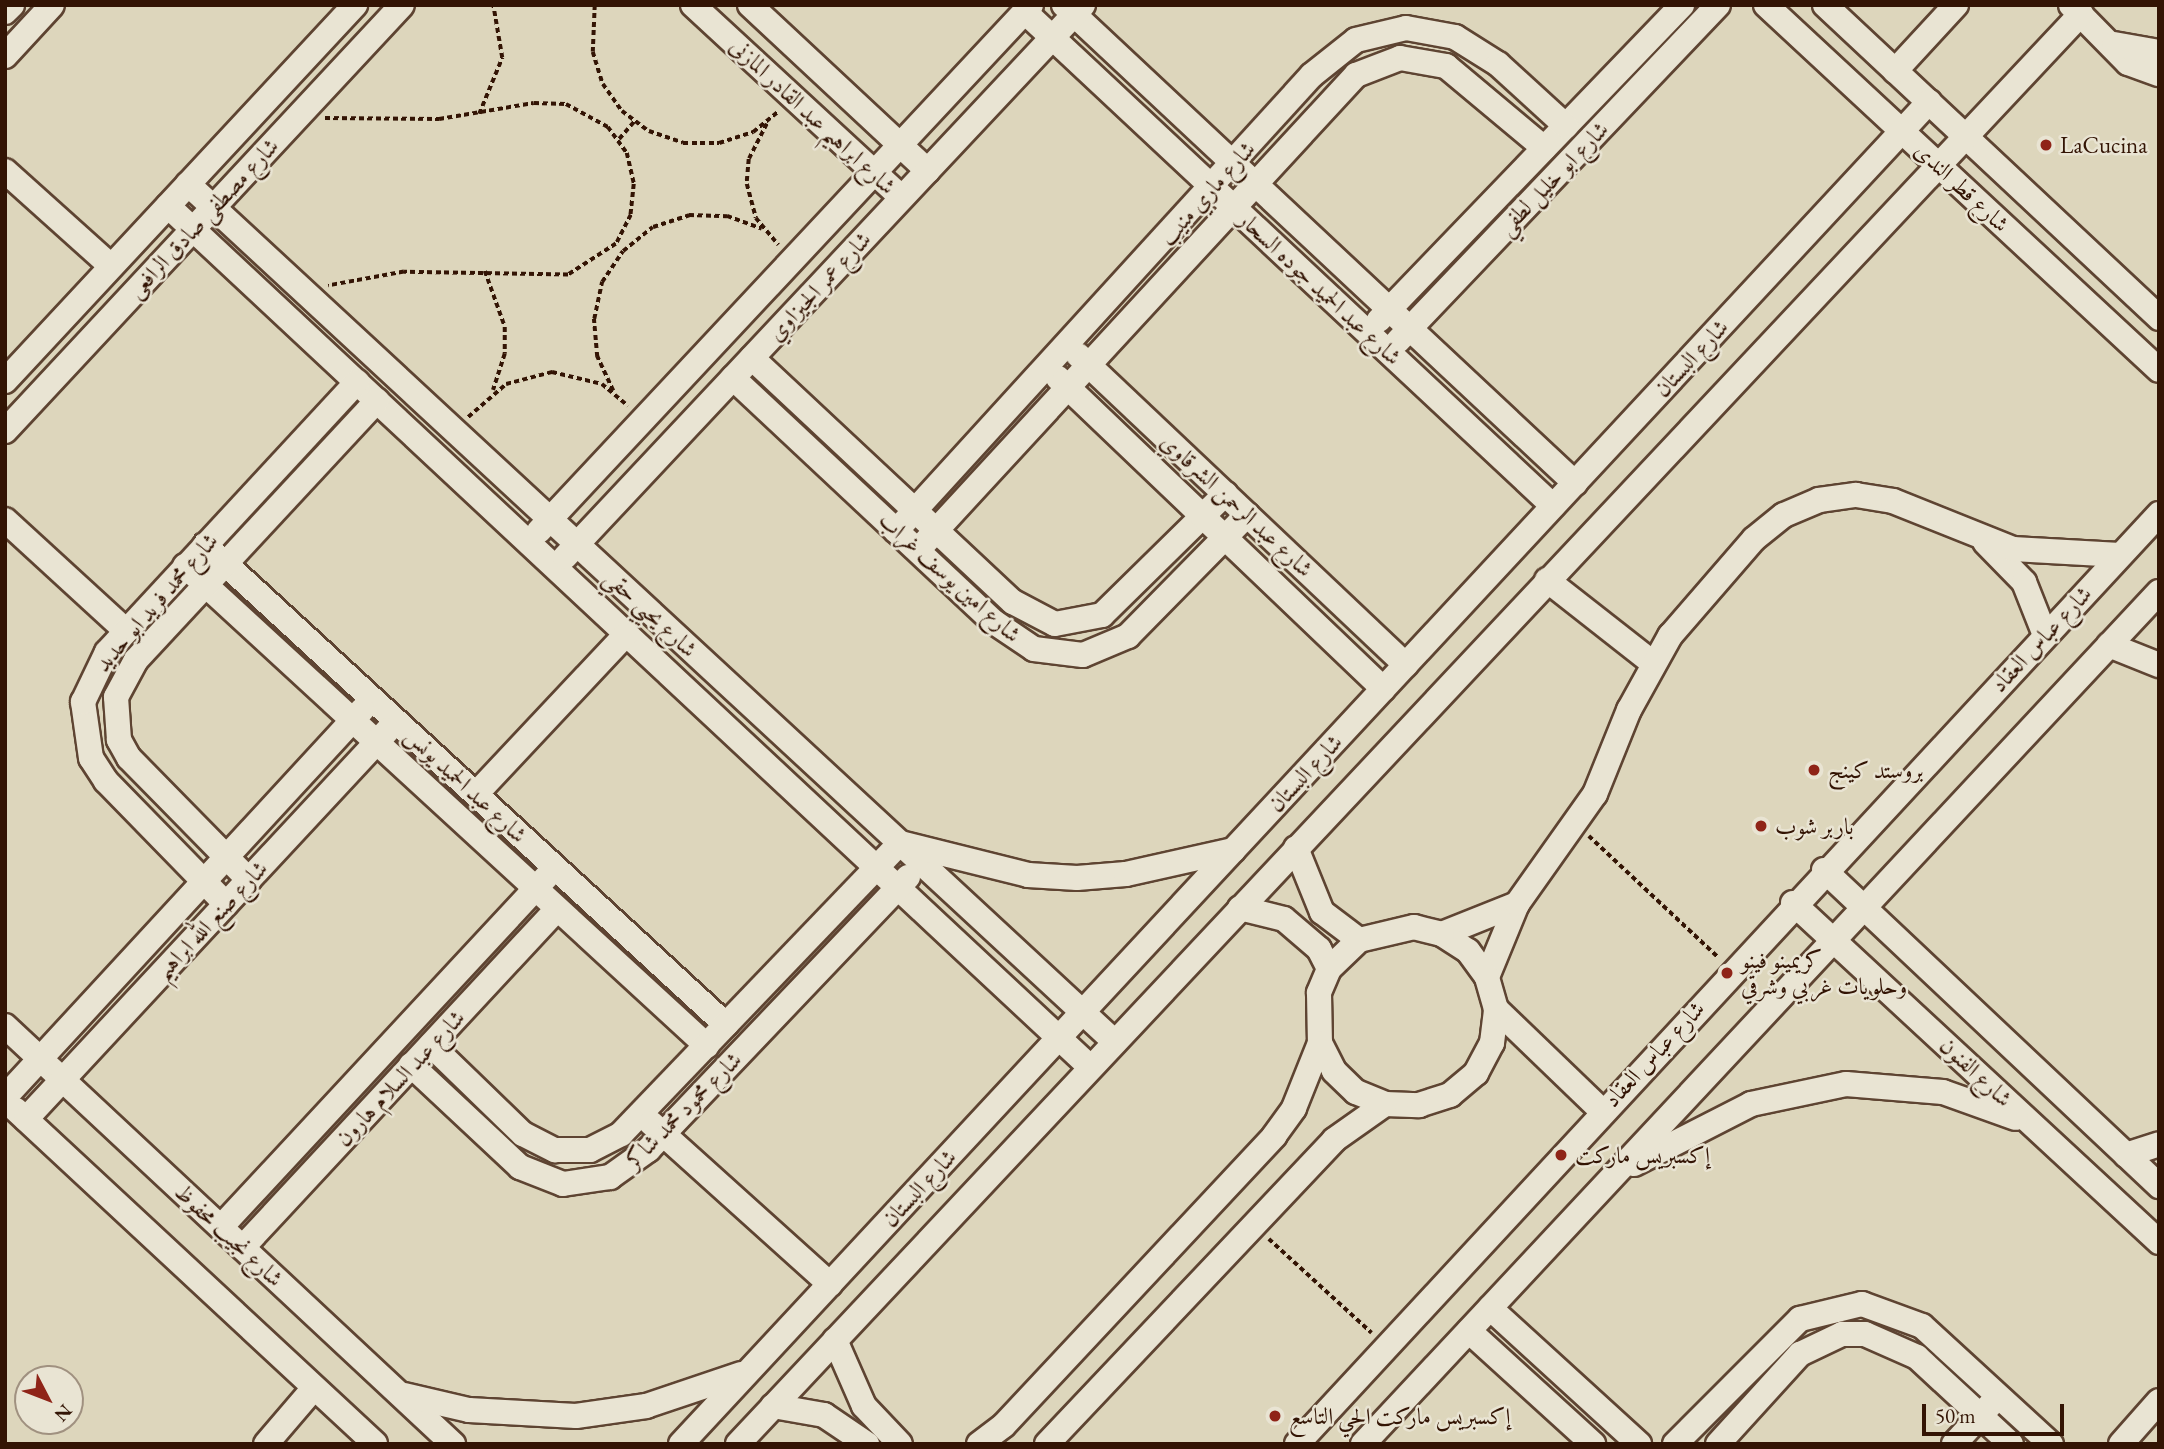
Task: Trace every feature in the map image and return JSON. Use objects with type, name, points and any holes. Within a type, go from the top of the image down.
[{"type":"street","points":[[5,12],[12,5]]},
{"type":"street","name":"شارع مصطفى صادق الرافعى","points":[[5,431],[401,5]]},
{"type":"street","name":"شارع ابراهيم عبد القادر المازنى","points":[[693,5],[902,198]]},
{"type":"street","name":"شارع ابراهيم عبد القادر المازنى","points":[[750,5],[928,171]]},
{"type":"street","name":"شارع ابو خليل لطفي","points":[[1368,332],[1682,5]]},
{"type":"street","name":"شارع ابو خليل لطفي","points":[[1388,352],[1718,5]]},
{"type":"street","name":"شارع قطر الندى","points":[[1766,5],[2159,370]]},
{"type":"street","name":"شارع قطر الندى","points":[[1825,5],[2159,318]]},
{"type":"street","points":[[1895,71],[1956,5]]},
{"type":"street","name":"شارع عمر الجيزاوي","points":[[529,542],[1028,8]]},
{"type":"street","name":"شارع عبد الحميد جوده السحار","points":[[1028,8],[1053,37],[1553,506]]},
{"type":"street","name":"شارع عمر الجيزاوي","points":[[555,567],[1053,37],[1074,8]]},
{"type":"street","name":"شارع عبد الحميد جوده السحار","points":[[1074,8],[1254,183],[1575,483]]},
{"type":"street","points":[[9,44],[38,10]]},
{"type":"street","name":"شارع مصطفى صادق الرافعى","points":[[5,381],[188,184],[342,10]]},
{"type":"street","points":[[2076,10],[2114,44],[2128,63],[2159,74]]},
{"type":"street","name":"شارع البستان","points":[[738,1444],[1964,135],[2076,10]]},
{"type":"street","name":"شارع ماري منيب","points":[[896,531],[1334,54],[1356,40],[1406,28],[1431,29],[1478,48],[1566,126]]},
{"type":"street","points":[[2114,44],[2159,52]]},
{"type":"street","name":"شارع ماري منيب","points":[[918,551],[1338,89],[1377,64],[1400,58],[1446,66],[1545,148]]},
{"type":"street","name":"شارع البستان","points":[[681,1444],[1929,103]]},
{"type":"street","points":[[5,171],[111,266]]},
{"type":"street","name":"شارع يحيي حقي","points":[[188,184],[1115,1042]]},
{"type":"street","name":"شارع يحيي حقي","points":[[168,206],[1090,1067]]},
{"type":"street","name":"شارع عبد الرحمن الشرقاوي","points":[[1068,345],[1406,665]]},
{"type":"street","name":"شارع امين يوسف غراب","points":[[752,358],[1032,616],[1079,623],[1121,600],[1225,494]]},
{"type":"street","name":"شارع عبد الرحمن الشرقاوي","points":[[1047,367],[1383,689]]},
{"type":"street","name":"شارع امين يوسف غراب","points":[[733,378],[1013,638],[1058,655],[1083,655],[1128,636],[1247,514]]},
{"type":"street","name":"شارع محمد فريد ابو حديد","points":[[226,904],[91,758],[83,702],[91,675],[126,631],[357,382]]},
{"type":"street","name":"شارع محمد فريد ابو حديد","points":[[249,880],[129,758],[115,719],[123,677],[205,584],[377,401]]},
{"type":"street","points":[[1487,977],[1517,904],[1577,825],[1653,663],[1754,539],[1784,515],[1819,500],[1856,495],[1893,501],[1979,537],[2048,555],[2120,555]]},
{"type":"street","name":"شارع عباس العقاد","points":[[1297,1444],[1793,903],[2159,514]]},
{"type":"street","points":[[5,520],[126,631]]},
{"type":"street","points":[[1979,537],[2024,582],[2045,635]]},
{"type":"street","name":"شارع عبد الحميد يونس","points":[[205,545],[726,1025]]},
{"type":"street","name":"شارع عبد الحميد يونس","points":[[185,566],[707,1046]]},
{"type":"street","points":[[1547,580],[1653,663]]},
{"type":"street","points":[[1363,1444],[2159,592]]},
{"type":"street","points":[[475,794],[626,634]]},
{"type":"street","points":[[2109,645],[2159,665]]},
{"type":"street","name":"شارع صنع الله ابراهيم","points":[[5,1098],[372,699]]},
{"type":"street","name":"شارع صنع الله ابراهيم","points":[[26,1119],[396,721]]},
{"type":"street","points":[[900,843],[1028,875],[1077,878],[1126,874],[1233,850]]},
{"type":"street","name":"شارع محمود محمد شاكر","points":[[430,1045],[523,1135],[555,1150],[606,1143],[641,1114],[900,843]]},
{"type":"street","points":[[1296,848],[1322,912],[1359,940]]},
{"type":"street","name":"شارع محمود محمد شاكر","points":[[411,1065],[502,1152],[540,1178],[587,1183],[610,1177],[664,1134],[921,863]]},
{"type":"street","name":"شارع عبد السلام هارون","points":[[221,1227],[555,867]]},
{"type":"street","name":"شارع الفنون","points":[[1824,870],[2159,1186]]},
{"type":"street","name":"شارع الفنون","points":[[1793,903],[2159,1242]]},
{"type":"street","points":[[1442,934],[1517,904]]},
{"type":"street","points":[[1240,908],[1284,919],[1319,949],[1329,970]]},
{"type":"street","name":"شارع عبد السلام هارون","points":[[243,1247],[557,909]]},
{"type":"street","points":[[979,1444],[1274,1136],[1309,1076],[1320,1043],[1319,993],[1329,970],[1359,940],[1414,927],[1442,934],[1468,951],[1487,977],[1496,1009],[1492,1043],[1459,1087],[1419,1105],[1385,1104],[1341,1078],[1320,1043]]},
{"type":"street","points":[[1496,1009],[1602,1111]]},
{"type":"street","name":"شارع نجيب محفوظ","points":[[5,1026],[453,1444]]},
{"type":"street","points":[[1612,1177],[1751,1104],[1846,1084],[1943,1092],[2034,1126]]},
{"type":"street","points":[[5,1098],[374,1444]]},
{"type":"street","points":[[1047,1444],[1334,1140],[1385,1104]]},
{"type":"street","points":[[641,1114],[830,1284]]},
{"type":"street","points":[[2126,1155],[2159,1144]]},
{"type":"street","points":[[1675,1444],[1774,1339],[1830,1307],[1894,1311],[1922,1326],[2052,1444]]},
{"type":"street","points":[[1490,1308],[1639,1444]]},
{"type":"street","points":[[1469,1331],[1594,1444]]},
{"type":"street","points":[[1718,1444],[1800,1354],[1842,1334],[1865,1334],[1917,1357],[1981,1415],[2000,1440],[2018,1412]]},
{"type":"street","points":[[835,1340],[864,1406],[901,1444]]},
{"type":"street","points":[[399,1393],[469,1410],[576,1416],[670,1400],[748,1371]]},
{"type":"street","points":[[266,1444],[314,1388]]},
{"type":"street","points":[[1954,1444],[2000,1394]]},
{"type":"street","points":[[2121,1444],[2159,1401]]},
{"type":"street","points":[[773,1406],[824,1415],[867,1444]]},
{"type":"path","points":[[479,114],[502,58],[493,5]]},
{"type":"path","points":[[454,431],[492,392],[521,377],[552,372],[613,391],[597,357],[593,319],[602,282],[623,251],[653,227],[689,215],[727,216],[762,229],[748,196],[747,173],[768,122],[736,139],[701,144],[666,139],[634,122],[611,98],[596,68],[595,5]]},
{"type":"path","points":[[299,115],[399,122],[479,114],[534,103],[566,104],[596,117],[618,139],[634,192],[616,244],[568,275],[484,270],[354,278],[307,296]]},
{"type":"path","points":[[618,139],[634,122]]},
{"type":"path","points":[[616,244],[623,251]]},
{"type":"path","points":[[484,270],[505,327],[505,354],[492,392]]},
{"type":"path","points":[[1577,825],[1732,970]]},
{"type":"path","points":[[1253,1225],[1387,1346]]},
{"type":"place","name":"LaCucina","points":[[2046,145]]},
{"type":"place","name":"بروستد كينج","points":[[1814,770]]},
{"type":"place","name":"باربر شوب","points":[[1761,826]]},
{"type":"place","name":"كريمينو فينو وحلويات غربي وشرقي","points":[[1727,973]]},
{"type":"place","name":"إكسبريس ماركت","points":[[1561,1155]]},
{"type":"place","name":"إكسبريس ماركت الحي التاسع","points":[[1275,1416]]}]
